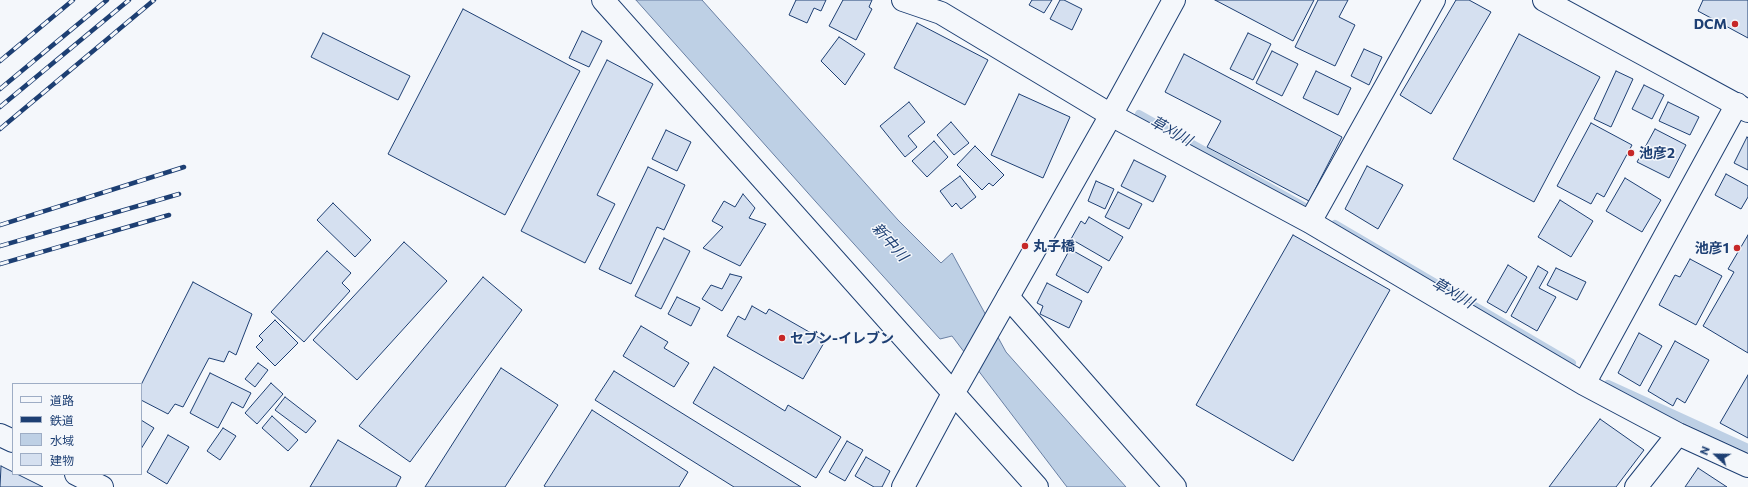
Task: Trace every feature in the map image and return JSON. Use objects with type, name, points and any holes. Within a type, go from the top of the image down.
[{"type":"street","points":[[603,0],[958,385],[1037,487]]},
{"type":"street","points":[[903,0],[941,13],[1111,115],[1310,222],[1584,384],[1678,434],[1748,466]]},
{"type":"street","points":[[903,487],[958,385],[1111,115],[1174,0]]},
{"type":"street","points":[[1310,222],[1434,0]]},
{"type":"street","points":[[1544,0],[1742,107],[1584,384]]},
{"type":"street","points":[[1008,297],[1175,487]]},
{"type":"street","points":[[0,434],[12,440]]},
{"type":"street","points":[[1636,487],[1678,434]]},
{"type":"street","points":[[78,475],[102,487]]},
{"type":"water","name":"新中川","points":[[636,0],[702,0],[898,220],[941,263],[952,253],[1006,352],[1126,487],[1067,487],[952,336],[940,339]]},
{"type":"building","points":[[796,0],[826,0],[821,11],[814,8],[807,23],[789,15]]},
{"type":"building","points":[[843,0],[872,0],[869,7],[872,9],[856,40],[829,26]]},
{"type":"building","points":[[1032,0],[1052,0],[1044,13],[1029,5]]},
{"type":"building","points":[[1060,0],[1064,0],[1082,9],[1072,30],[1050,19]]},
{"type":"building","points":[[1215,0],[1314,0],[1293,41]]},
{"type":"building","points":[[1318,0],[1348,0],[1339,17],[1355,25],[1335,66],[1295,47]]},
{"type":"building","points":[[1456,0],[1469,0],[1491,12],[1431,114],[1400,95]]},
{"type":"building","name":"DCM","points":[[1703,0],[1748,0],[1748,38],[1698,11]]},
{"type":"building","points":[[463,9],[580,71],[505,215],[388,154]]},
{"type":"building","points":[[917,23],[988,60],[965,105],[894,68]]},
{"type":"building","points":[[582,31],[602,41],[589,67],[569,58]]},
{"type":"building","points":[[323,33],[410,76],[398,100],[311,57]]},
{"type":"building","points":[[1248,33],[1271,44],[1253,80],[1230,69]]},
{"type":"building","points":[[1519,34],[1600,77],[1534,202],[1453,159]]},
{"type":"building","points":[[839,37],[865,54],[845,85],[821,61]]},
{"type":"building","points":[[1364,49],[1382,57],[1369,85],[1351,76]]},
{"type":"building","points":[[1272,51],[1298,64],[1282,96],[1256,83]]},
{"type":"building","points":[[1184,54],[1342,137],[1309,201],[1207,147],[1221,121],[1165,92]]},
{"type":"building","points":[[607,60],[653,84],[597,195],[615,204],[585,263],[521,231]]},
{"type":"building","points":[[1316,71],[1351,88],[1338,115],[1303,98]]},
{"type":"building","points":[[1616,71],[1633,79],[1611,127],[1594,119]]},
{"type":"building","points":[[1644,85],[1664,95],[1652,119],[1632,109]]},
{"type":"building","points":[[1019,94],[1070,117],[1043,178],[991,155]]},
{"type":"building","points":[[909,102],[925,122],[908,136],[917,147],[905,157],[880,126]]},
{"type":"building","points":[[1668,102],[1699,117],[1690,135],[1659,121]]},
{"type":"building","points":[[951,122],[969,143],[954,155],[937,135]]},
{"type":"building","points":[[1591,123],[1632,145],[1604,197],[1597,193],[1591,204],[1557,186]]},
{"type":"building","points":[[1655,129],[1686,145],[1669,178],[1637,162]]},
{"type":"building","points":[[666,130],[691,142],[677,171],[652,159]]},
{"type":"building","points":[[1747,137],[1748,138],[1748,170],[1734,163]]},
{"type":"building","points":[[934,141],[948,157],[927,177],[912,161]]},
{"type":"building","points":[[975,146],[1004,175],[993,186],[989,183],[982,190],[957,165]]},
{"type":"building","points":[[1134,160],[1166,176],[1153,202],[1121,186]]},
{"type":"building","points":[[1367,166],[1403,185],[1378,229],[1345,209]]},
{"type":"building","points":[[648,167],[685,185],[664,230],[657,227],[631,284],[599,269]]},
{"type":"building","points":[[1726,174],[1748,186],[1748,197],[1741,209],[1715,195]]},
{"type":"building","points":[[960,176],[976,197],[961,209],[956,203],[952,207],[940,191]]},
{"type":"building","points":[[1625,178],[1661,200],[1642,232],[1606,211]]},
{"type":"building","points":[[1096,181],[1114,189],[1105,209],[1088,201]]},
{"type":"building","points":[[1118,192],[1142,204],[1129,229],[1105,217]]},
{"type":"building","points":[[743,194],[755,208],[749,218],[766,224],[740,266],[703,248],[723,227],[712,221],[724,201],[735,207]]},
{"type":"building","points":[[1560,200],[1593,221],[1571,257],[1538,237]]},
{"type":"building","points":[[333,203],[371,240],[355,257],[317,220]]},
{"type":"building","points":[[1089,217],[1123,237],[1109,261],[1071,239],[1081,221],[1085,224]]},
{"type":"building","points":[[1293,235],[1390,290],[1293,461],[1196,405]]},
{"type":"building","points":[[1748,235],[1748,353],[1703,326],[1734,272],[1728,269]]},
{"type":"building","points":[[664,238],[690,251],[661,309],[635,296]]},
{"type":"building","points":[[404,242],[447,281],[357,380],[313,340]]},
{"type":"building","points":[[1070,249],[1102,267],[1088,293],[1056,275]]},
{"type":"building","points":[[327,251],[351,273],[342,283],[350,291],[304,342],[271,312]]},
{"type":"building","points":[[1690,259],[1722,276],[1696,325],[1659,305],[1675,275],[1680,277]]},
{"type":"building","points":[[1508,265],[1527,277],[1506,313],[1487,302]]},
{"type":"building","points":[[1538,266],[1548,272],[1539,288],[1556,297],[1537,331],[1511,316]]},
{"type":"building","points":[[1556,268],[1586,282],[1577,300],[1547,285]]},
{"type":"building","points":[[730,274],[742,277],[722,311],[702,299],[711,285],[722,289]]},
{"type":"building","points":[[483,277],[522,310],[410,462],[359,426]]},
{"type":"building","points":[[193,282],[252,314],[236,355],[229,351],[224,362],[209,358],[183,407],[175,404],[168,414],[142,401],[142,383]]},
{"type":"building","points":[[1047,283],[1082,301],[1069,328],[1040,314],[1043,306],[1037,303]]},
{"type":"building","points":[[677,297],[700,308],[691,326],[668,314]]},
{"type":"building","points":[[752,306],[766,314],[769,309],[825,341],[803,379],[727,336],[738,316],[745,320]]},
{"type":"building","points":[[275,320],[298,343],[275,366],[256,347],[263,340],[259,336]]},
{"type":"building","points":[[641,326],[668,342],[664,348],[689,363],[674,387],[623,356]]},
{"type":"building","points":[[1639,333],[1662,346],[1640,386],[1618,373]]},
{"type":"building","points":[[1675,341],[1709,360],[1685,403],[1677,398],[1673,406],[1648,391]]},
{"type":"building","points":[[258,363],[268,370],[255,387],[245,379]]},
{"type":"building","points":[[714,367],[785,411],[788,405],[841,437],[816,478],[693,403]]},
{"type":"building","points":[[501,368],[558,405],[505,487],[425,487]]},
{"type":"building","points":[[614,371],[801,487],[734,487],[595,400]]},
{"type":"building","points":[[210,373],[251,393],[243,408],[232,402],[218,428],[190,413]]},
{"type":"building","points":[[1748,375],[1748,438],[1720,423]]},
{"type":"building","points":[[271,383],[283,394],[257,424],[245,413]]},
{"type":"building","points":[[285,397],[316,421],[306,433],[275,410]]},
{"type":"building","points":[[592,410],[688,472],[679,487],[544,486]]},
{"type":"building","points":[[272,416],[298,440],[288,451],[262,428]]},
{"type":"building","points":[[1600,419],[1644,450],[1616,487],[1549,487]]},
{"type":"building","points":[[142,421],[154,428],[142,447]]},
{"type":"building","points":[[223,428],[236,436],[220,460],[207,451]]},
{"type":"building","points":[[168,435],[189,447],[167,484],[147,472]]},
{"type":"building","points":[[338,440],[401,477],[396,487],[310,487]]},
{"type":"building","points":[[847,441],[863,450],[845,481],[829,472]]},
{"type":"building","points":[[866,457],[890,471],[882,487],[874,487],[855,476]]},
{"type":"building","points":[[1,466],[12,472],[12,475],[19,475],[43,487],[0,487]]},
{"type":"building","points":[[1698,468],[1727,487],[1685,487]]},
{"type":"waterway","name":"草刈川","points":[[1139,114],[1307,208]]},
{"type":"waterway","name":"草刈川","points":[[1335,224],[1572,363]]},
{"type":"waterway","name":"草刈川","points":[[1608,384],[1748,448]]},
{"type":"railway","points":[[0,61],[73,0]]},
{"type":"railway","points":[[0,89],[107,0]]},
{"type":"railway","points":[[0,107],[129,0]]},
{"type":"railway","points":[[0,129],[154,0]]},
{"type":"railway","points":[[0,225],[184,167]]},
{"type":"railway","points":[[0,246],[179,194]]},
{"type":"railway","points":[[0,264],[169,215]]},
{"type":"place","name":"DCM","points":[[1735,24]]},
{"type":"place","name":"池彦2","points":[[1631,153]]},
{"type":"place","name":"丸子橋","points":[[1025,246]]},
{"type":"place","name":"池彦1","points":[[1737,248]]},
{"type":"place","name":"セブン-イレブン","points":[[782,338]]}]
